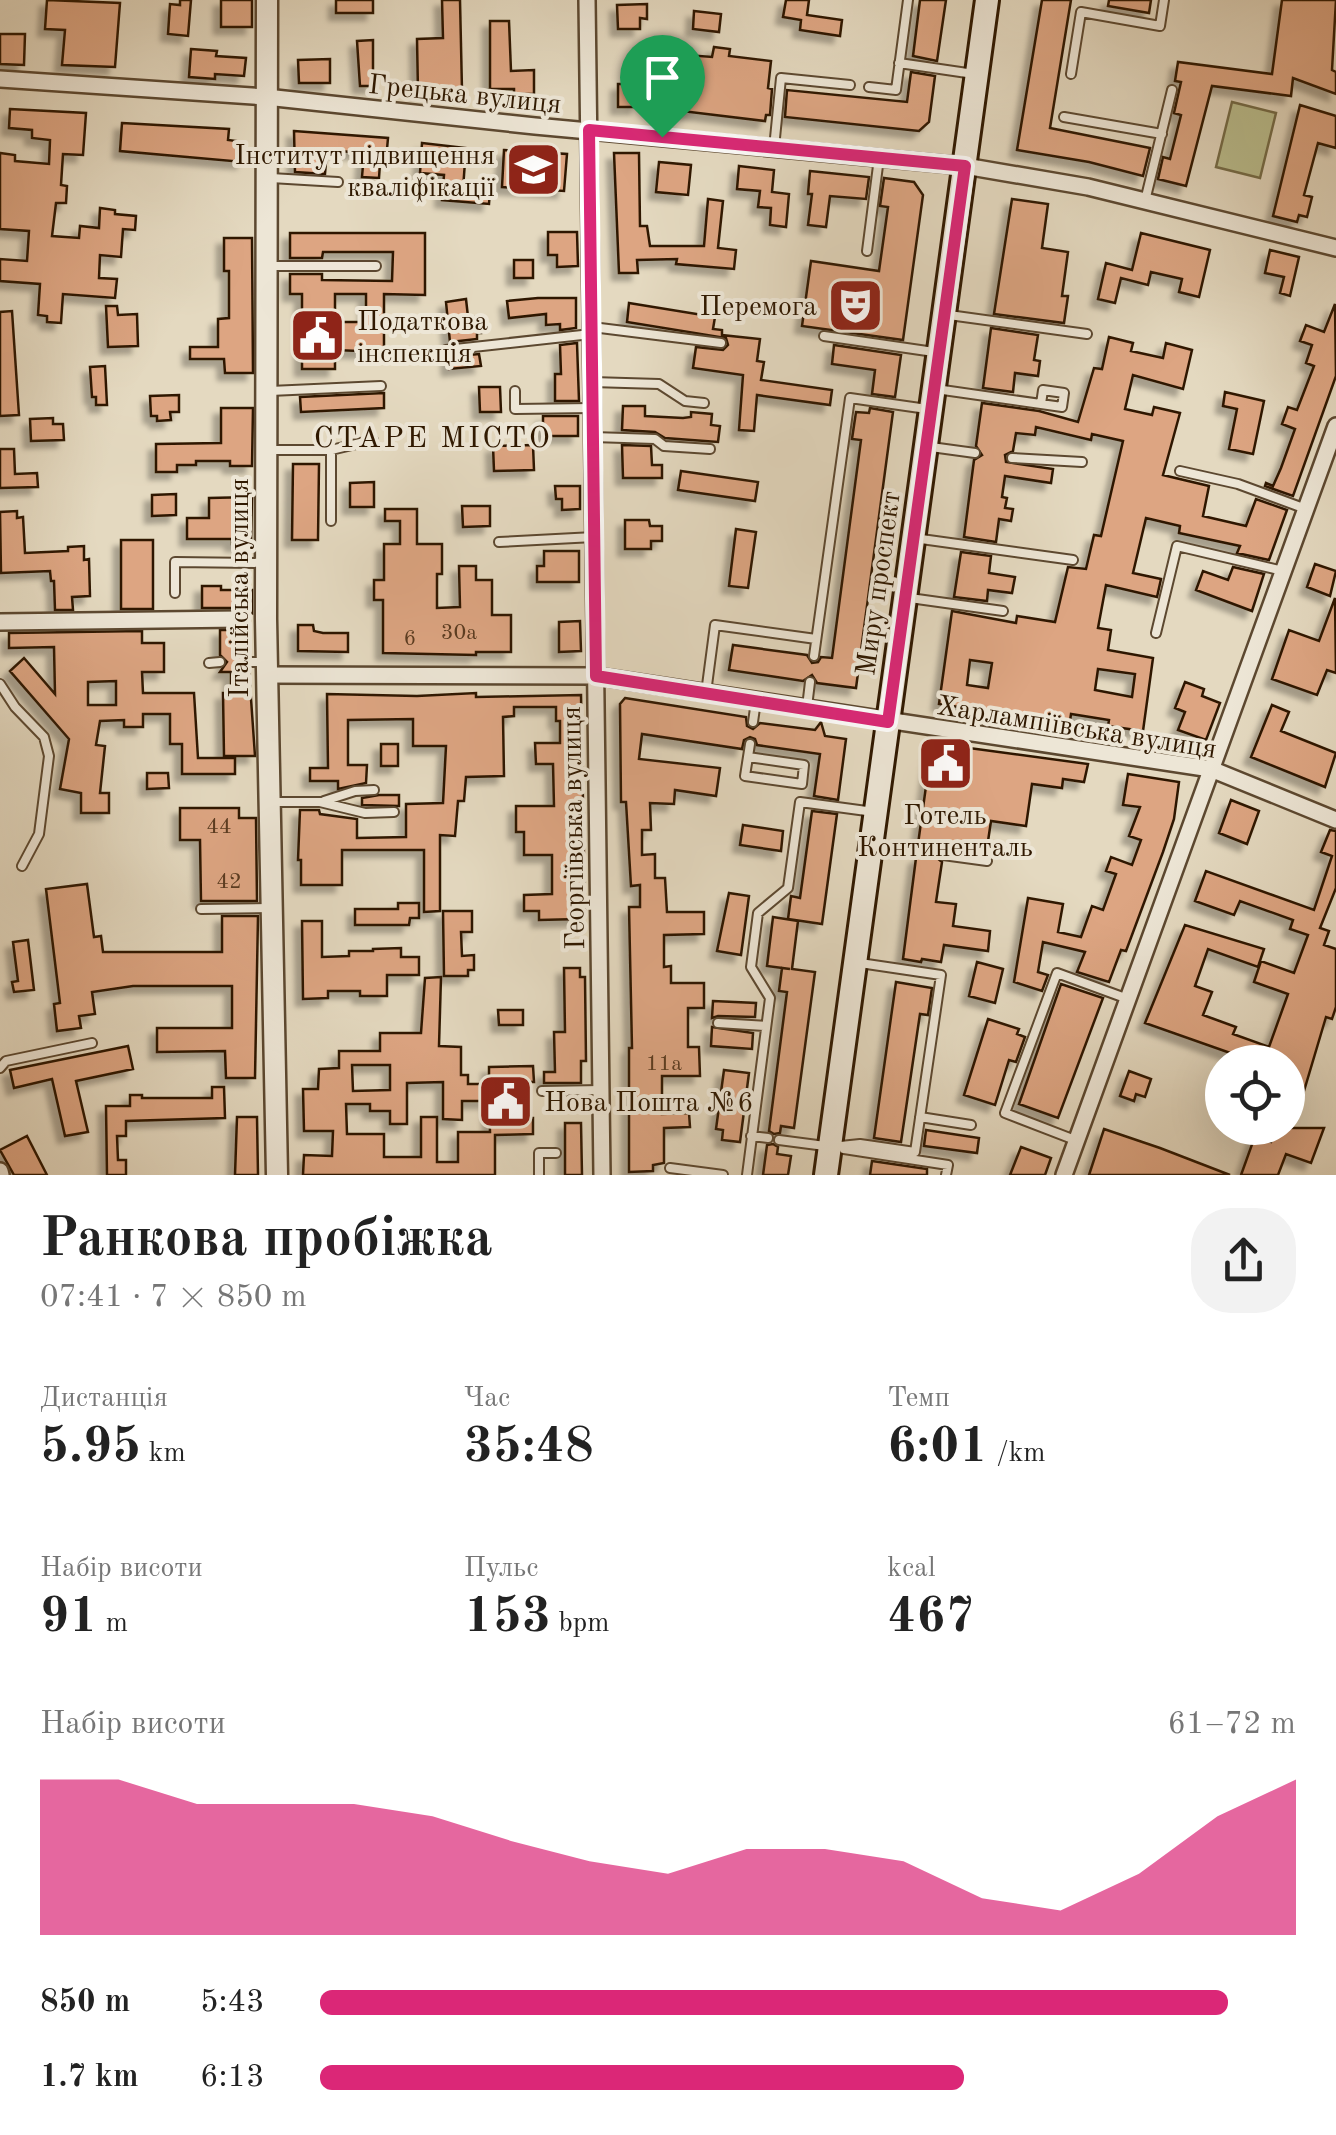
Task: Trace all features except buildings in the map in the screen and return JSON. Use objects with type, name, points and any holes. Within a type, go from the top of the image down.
[{"type":"main road","name":"Миру проспект","points":[[826,1175],[987,0]]},
{"type":"street","name":"Італійська вулиця","points":[[267,0],[266,564],[261,666],[276,1175]]},
{"type":"street","name":"Георгіївська вулиця","points":[[587,0],[602,1175]]},
{"type":"street","name":"Грецька вулиця","points":[[0,79],[266,97],[965,166],[1088,187],[1336,248]]},
{"type":"street","points":[[1064,1175],[1336,426]]},
{"type":"street","points":[[0,622],[240,619]]},
{"type":"street","name":"Харлампіївська вулиця","points":[[261,666],[596,676],[1212,770],[1336,820]]},
{"type":"lane","points":[[868,87],[896,90],[908,0]]},
{"type":"lane","points":[[1071,74],[1081,12],[1160,26],[1164,0]]},
{"type":"lane","points":[[900,63],[977,74]]},
{"type":"lane","points":[[774,148],[781,78],[850,85]]},
{"type":"lane","points":[[1145,200],[1172,90]]},
{"type":"lane","points":[[1064,117],[1162,134]]},
{"type":"lane","points":[[867,252],[880,158]]},
{"type":"lane","points":[[266,178],[338,182]]},
{"type":"lane","points":[[266,266],[376,266]]},
{"type":"lane","points":[[944,314],[1087,334]]},
{"type":"lane","points":[[446,350],[591,330],[721,344]]},
{"type":"lane","points":[[824,336],[939,352]]},
{"type":"lane","points":[[592,382],[659,384],[685,401],[704,403]]},
{"type":"lane","points":[[266,391],[381,386]]},
{"type":"lane","points":[[515,391],[515,408],[592,408]]},
{"type":"lane","points":[[814,656],[850,398],[1041,404]]},
{"type":"lane","points":[[592,437],[655,439],[664,446],[710,449]]},
{"type":"lane","points":[[265,450],[331,450],[374,440]]},
{"type":"lane","points":[[926,446],[975,453]]},
{"type":"lane","points":[[331,450],[331,521]]},
{"type":"lane","points":[[1012,458],[1082,462]]},
{"type":"lane","points":[[1180,471],[1238,484],[1306,509]]},
{"type":"lane","points":[[499,542],[594,538]]},
{"type":"lane","points":[[913,538],[1074,560]]},
{"type":"lane","points":[[1156,633],[1178,546],[1284,571]]},
{"type":"lane","points":[[175,593],[174,562],[266,564]]},
{"type":"lane","points":[[905,597],[1004,611]]},
{"type":"lane","points":[[706,693],[715,625],[816,639]]},
{"type":"lane","points":[[209,662],[220,662]]},
{"type":"lane","points":[[806,708],[810,682]]},
{"type":"lane","points":[[0,684],[15,707],[44,737],[49,756],[39,834],[22,866]]},
{"type":"lane","points":[[753,722],[756,701]]},
{"type":"lane","points":[[748,757],[804,765],[802,784],[746,776],[748,757],[750,744]]},
{"type":"lane","points":[[320,802],[355,790],[374,790]]},
{"type":"lane","points":[[268,802],[320,802],[365,812],[394,812]]},
{"type":"lane","points":[[747,1175],[770,998],[751,967],[758,913],[788,888],[800,802],[876,812]]},
{"type":"lane","points":[[871,845],[917,851]]},
{"type":"lane","points":[[943,855],[987,861]]},
{"type":"lane","points":[[201,908],[270,908]]},
{"type":"lane","points":[[830,1147],[860,1144],[915,1152],[941,974],[855,962]]},
{"type":"lane","points":[[1077,1140],[1005,1113],[1058,973],[1128,1000]]},
{"type":"lane","points":[[718,1023],[766,1026]]},
{"type":"lane","points":[[0,1068],[6,1062],[92,1042]]},
{"type":"lane","points":[[542,1090],[601,1090]]},
{"type":"lane","points":[[920,1118],[972,1125]]},
{"type":"lane","points":[[752,1136],[768,1138]]},
{"type":"lane","points":[[779,1140],[948,1164],[946,1175]]},
{"type":"lane","points":[[539,1175],[539,1153],[556,1153]]},
{"type":"lane","points":[[670,1168],[724,1175]]},
{"type":"green space","points":[[1232,102],[1276,113],[1260,178],[1216,167]]},
{"type":"place","name":"Інститут підвищення кваліфікації","points":[[534,170]]},
{"type":"place","name":"Перемога","points":[[856,305]]},
{"type":"place","name":"Податкова інспекція","points":[[318,336]]},
{"type":"place","name":"Готель Континенталь","points":[[945,763]]},
{"type":"place","name":"Нова Пошта №6","points":[[505,1101]]},
{"type":"district","name":"СТАРЕ МІСТО","points":[[433,437]]},
{"type":"route","points":[[589,130],[662,137],[965,166],[888,722],[596,676],[589,130]]}]
